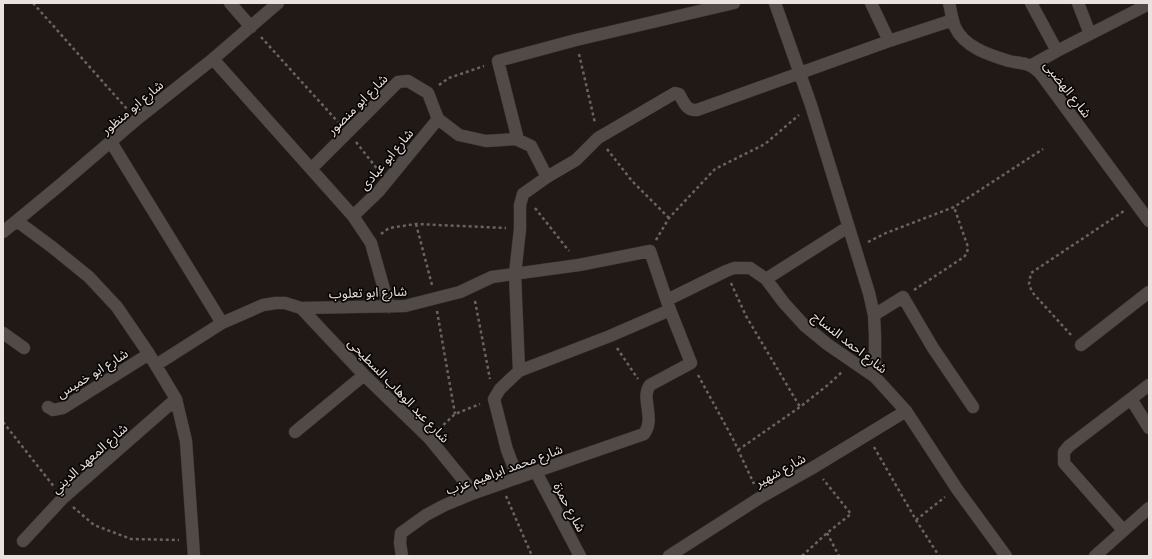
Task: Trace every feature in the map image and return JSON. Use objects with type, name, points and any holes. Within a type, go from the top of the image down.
[{"type":"street","points":[[230,3],[251,27]]},
{"type":"street","name":"شارع ابو منظور","points":[[3,232],[136,120],[213,59],[278,3]]},
{"type":"street","points":[[547,177],[531,146],[520,142],[517,139],[498,60],[734,3]]},
{"type":"street","points":[[776,3],[811,105],[869,293],[874,315],[874,377]]},
{"type":"street","points":[[871,3],[889,41]]},
{"type":"street","name":"شارع الهضبى","points":[[949,3],[955,27],[962,38],[974,47],[1009,61],[1032,65],[1040,73],[1149,221]]},
{"type":"street","points":[[1031,3],[1057,51]]},
{"type":"street","points":[[1078,3],[1090,34]]},
{"type":"street","points":[[1032,65],[1149,4]]},
{"type":"street","points":[[518,478],[507,450],[494,399],[500,389],[518,371],[515,274],[520,229],[520,205],[523,194],[547,177],[576,160],[598,138],[675,93],[679,94],[686,107],[694,110],[953,20]]},
{"type":"street","points":[[213,59],[353,216],[371,243],[389,307]]},
{"type":"street","name":"شارع ابو منصور","points":[[311,169],[398,82],[408,81],[428,93]]},
{"type":"street","points":[[428,93],[438,119],[459,136],[486,141],[517,139]]},
{"type":"street","name":"شارع ابو عبادى","points":[[353,216],[388,181],[438,119]]},
{"type":"street","points":[[111,142],[222,323]]},
{"type":"street","points":[[16,221],[52,247],[89,277],[117,307],[149,354],[176,399],[186,441],[194,556]]},
{"type":"street","points":[[766,279],[848,227]]},
{"type":"street","points":[[647,393],[650,385],[691,363],[668,305],[650,250]]},
{"type":"street","name":"شارع ابو تعلوب","points":[[156,365],[222,323],[263,305],[285,303],[301,308],[405,306],[460,292],[492,277],[579,265],[650,250]]},
{"type":"street","name":"شارع احمد النساج","points":[[518,371],[610,336],[668,305],[726,271],[734,268],[750,268],[766,279],[784,303],[804,325],[827,344],[874,377],[906,411],[957,488],[1006,556]]},
{"type":"street","points":[[1081,345],[1149,292]]},
{"type":"street","points":[[874,315],[902,297],[933,348],[973,407]]},
{"type":"street","name":"شارع عبد الوهاب السطيحى","points":[[301,308],[364,376],[429,438],[474,493]]},
{"type":"street","points":[[3,333],[24,348]]},
{"type":"street","name":"شارع ابو خميس","points":[[48,407],[53,410],[63,408],[149,354]]},
{"type":"street","points":[[295,432],[364,376]]},
{"type":"street","points":[[1123,530],[1064,463],[1064,452],[1069,446],[1149,385]]},
{"type":"street","name":"شارع محمد ابراهيم عزب","points":[[402,556],[401,533],[432,512],[500,483],[644,434],[648,429],[649,423],[647,393]]},
{"type":"street","name":"شارع المعهد الديني","points":[[23,541],[63,498],[176,399]]},
{"type":"street","points":[[1131,399],[1149,428]]},
{"type":"street","name":"شارع شهير","points":[[669,556],[761,497],[814,467],[906,411]]},
{"type":"street","name":"شارع حمزة","points":[[536,472],[580,556]]},
{"type":"street","points":[[1095,556],[1149,508]]},
{"type":"path","points":[[33,3],[136,120]]},
{"type":"path","points":[[251,27],[348,133],[388,181]]},
{"type":"path","points":[[576,40],[589,104],[598,138],[632,181],[669,218]]},
{"type":"path","points":[[428,93],[449,78],[498,60]]},
{"type":"path","points":[[650,250],[669,218],[715,169],[765,144],[811,105]]},
{"type":"path","points":[[856,249],[886,232],[954,207],[1043,148]]},
{"type":"path","points":[[523,194],[548,223],[579,265]]},
{"type":"path","points":[[1081,345],[1032,292],[1029,284],[1031,273],[1136,203]]},
{"type":"path","points":[[902,297],[966,256],[968,247],[954,207]]},
{"type":"path","points":[[416,224],[435,299],[455,414]]},
{"type":"path","points":[[371,243],[389,228],[416,224],[520,229]]},
{"type":"path","points":[[726,271],[746,316],[800,407]]},
{"type":"path","points":[[429,438],[455,414],[494,399],[472,287]]},
{"type":"path","points":[[610,336],[647,393]]},
{"type":"path","points":[[738,450],[800,407],[840,375],[851,361]]},
{"type":"path","points":[[691,363],[720,415],[761,497]]},
{"type":"path","points":[[3,422],[63,498],[94,525],[131,539],[192,540]]},
{"type":"path","points":[[867,434],[916,520],[939,556]]},
{"type":"path","points":[[802,556],[851,514],[814,467]]},
{"type":"path","points":[[500,483],[532,556]]},
{"type":"path","points":[[916,520],[957,488]]},
{"type":"path","points":[[827,533],[838,556]]}]
